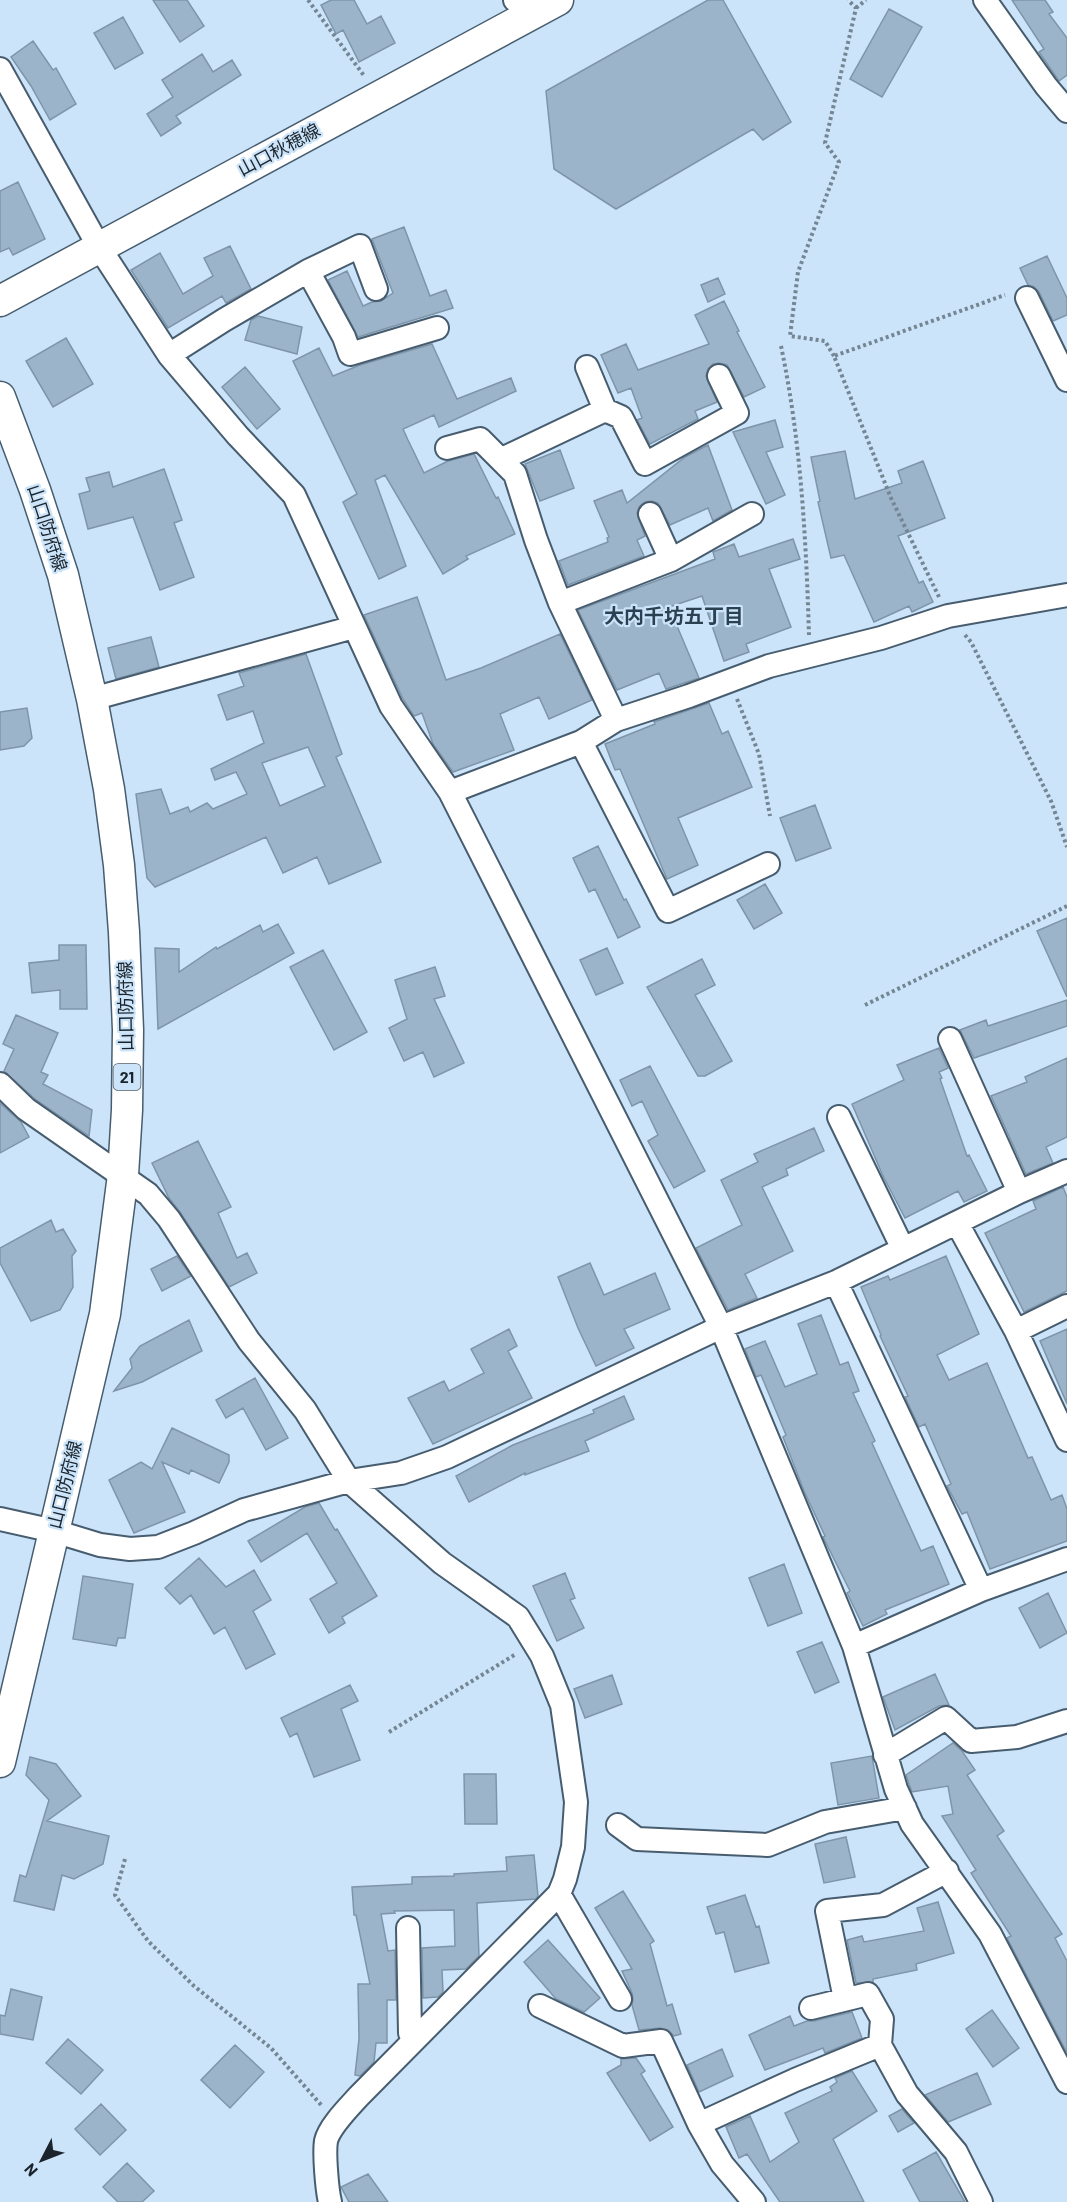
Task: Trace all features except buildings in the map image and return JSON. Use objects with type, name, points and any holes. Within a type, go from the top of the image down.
[{"type":"main road","name":"山口秋穂線","points":[[0,301],[378,96],[535,4]]},
{"type":"main road","name":"山口防府線","points":[[0,397],[35,490],[63,575],[92,699],[109,789],[124,932],[128,1030],[123,1175],[105,1314],[0,1762]]},
{"type":"street","points":[[985,0],[1046,86],[1067,111]]},
{"type":"street","points":[[0,69],[99,247],[169,355],[238,436],[294,495],[391,706],[450,792],[721,1327],[854,1646],[885,1755],[912,1824],[990,1935],[1067,2082]]},
{"type":"street","points":[[169,355],[308,271],[360,246],[376,289]]},
{"type":"street","points":[[308,271],[344,337],[350,354],[437,328]]},
{"type":"street","points":[[1027,298],[1067,381]]},
{"type":"street","points":[[587,367],[605,410],[621,417],[645,464],[737,413],[719,376]]},
{"type":"street","points":[[501,459],[605,410]]},
{"type":"street","points":[[447,447],[480,439],[515,474],[536,540],[560,603],[616,720]]},
{"type":"street","points":[[650,513],[671,560]]},
{"type":"street","points":[[560,603],[671,560],[752,514]]},
{"type":"street","points":[[450,792],[581,742],[616,720],[769,666],[881,638],[948,616],[1067,595]]},
{"type":"street","points":[[92,699],[354,627]]},
{"type":"street","points":[[581,742],[668,911],[768,864]]},
{"type":"street","points":[[950,1039],[1019,1192]]},
{"type":"street","points":[[0,1084],[26,1109],[148,1194],[169,1219],[249,1341],[305,1410],[349,1481],[442,1563],[518,1617],[534,1642],[562,1705],[576,1802],[573,1847],[559,1894],[359,2096],[337,2122],[326,2141],[330,2202]]},
{"type":"street","points":[[838,1116],[903,1249]]},
{"type":"street","points":[[0,1519],[54,1531],[100,1545],[130,1549],[158,1547],[244,1510],[349,1481],[402,1473],[447,1457],[721,1327],[836,1282],[1019,1192],[1067,1171]]},
{"type":"street","points":[[957,1223],[1016,1331],[1067,1440]]},
{"type":"street","points":[[836,1282],[981,1590]]},
{"type":"street","points":[[1016,1331],[1067,1306]]},
{"type":"street","points":[[854,1646],[981,1590],[1067,1559]]},
{"type":"street","points":[[885,1755],[945,1718],[971,1741],[1017,1737],[1067,1721]]},
{"type":"street","points":[[618,1825],[637,1839],[768,1845],[825,1822],[905,1808]]},
{"type":"street","points":[[845,1999],[827,1911],[883,1905],[947,1871]]},
{"type":"street","points":[[559,1894],[620,1999]]},
{"type":"street","points":[[408,1928],[410,2033],[414,2040]]},
{"type":"street","points":[[810,2008],[868,1994],[882,2019],[880,2045],[907,2094],[956,2152],[981,2202]]},
{"type":"street","points":[[540,2006],[622,2046],[661,2040],[699,2124],[722,2164],[754,2202]]},
{"type":"street","points":[[699,2124],[795,2080],[880,2045]]},
{"type":"path","points":[[308,0],[378,96]]},
{"type":"path","points":[[848,0],[856,8]]},
{"type":"path","points":[[866,0],[856,8],[825,143],[839,162],[798,272],[790,336],[825,341],[834,356],[891,498],[948,616],[971,642],[1051,801],[1067,846]]},
{"type":"path","points":[[834,356],[1021,289],[1027,298]]},
{"type":"path","points":[[781,346],[801,469],[806,542],[809,657]]},
{"type":"path","points":[[729,681],[759,754],[770,816]]},
{"type":"path","points":[[865,1005],[1067,906]]},
{"type":"path","points":[[389,1732],[534,1642]]},
{"type":"path","points":[[125,1859],[115,1895],[148,1941],[194,1986],[271,2048],[337,2122]]},
{"type":"district","name":"大内千坊五丁目","points":[[674,616]]}]
